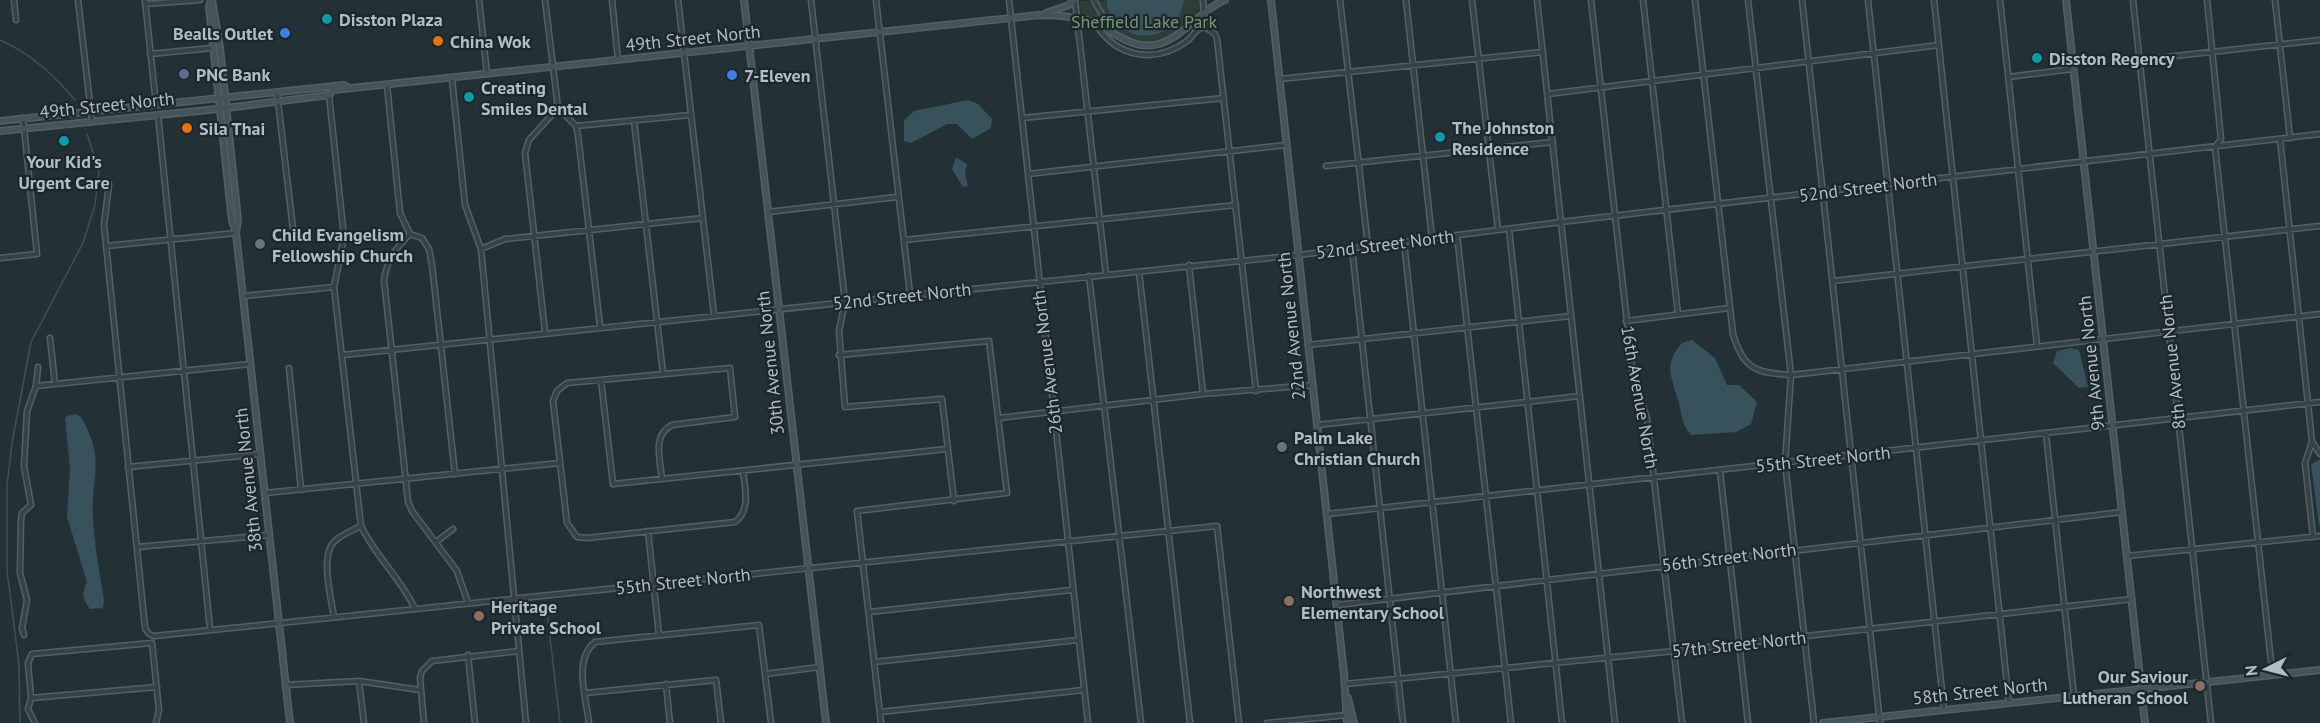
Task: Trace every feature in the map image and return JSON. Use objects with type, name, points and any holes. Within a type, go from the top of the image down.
[{"type":"main road","name":"38th Avenue North","points":[[212,0],[209,7],[218,109],[231,221],[236,233],[244,296],[290,723]]},
{"type":"main road","name":"38th Avenue North","points":[[212,0],[238,220],[236,233]]},
{"type":"main road","name":"30th Avenue North","points":[[744,0],[826,723]]},
{"type":"main road","name":"49th Street North","points":[[1039,15],[1069,5],[1075,0]]},
{"type":"main road","name":"49th Street North","points":[[0,131],[278,102],[328,95],[351,89],[1039,15],[1077,19],[1111,31],[1134,44],[1151,46],[1170,40],[1204,12],[1225,0]]},
{"type":"main road","name":"22nd Avenue North","points":[[1271,0],[1345,684],[1347,723]]},
{"type":"main road","name":"9th Avenue North","points":[[2067,0],[2145,723]]},
{"type":"main road","name":"49th Street North","points":[[0,121],[344,85],[351,89]]},
{"type":"main road","points":[[318,88],[328,95]]},
{"type":"main road","name":"58th Street North","points":[[1823,723],[1880,720],[1944,710],[2320,670]]},
{"type":"main road","name":"22nd Avenue North","points":[[1345,684],[1354,723]]},
{"type":"street","points":[[14,0],[16,20]]},
{"type":"street","points":[[78,0],[92,121]]},
{"type":"street","points":[[156,105],[145,2],[200,0]]},
{"type":"street","points":[[479,0],[487,75]]},
{"type":"street","points":[[545,0],[558,108],[576,126],[600,326]]},
{"type":"street","points":[[612,0],[618,60]]},
{"type":"street","points":[[678,0],[714,315]]},
{"type":"street","points":[[811,0],[845,302],[839,331],[845,407],[942,399],[954,501]]},
{"type":"street","points":[[876,0],[910,294]]},
{"type":"street","name":"26th Avenue North","points":[[1009,0],[1038,282],[1088,723]]},
{"type":"street","points":[[1075,0],[1106,275]]},
{"type":"street","points":[[1094,0],[1111,31]]},
{"type":"street","points":[[1203,0],[1205,27]]},
{"type":"street","points":[[1340,0],[1368,246]]},
{"type":"street","points":[[1406,0],[1432,238]]},
{"type":"street","points":[[1473,0],[1498,230]]},
{"type":"street","points":[[1537,0],[1615,723]]},
{"type":"street","name":"16th Avenue North","points":[[1591,0],[1626,321],[1633,376],[1647,418],[1682,723]]},
{"type":"street","points":[[1643,0],[1678,314]]},
{"type":"street","points":[[1695,0],[1730,308],[1737,348],[1747,364],[1769,374],[1791,375],[2320,314]]},
{"type":"street","points":[[1748,0],[1791,375],[1785,463],[1814,723]]},
{"type":"street","points":[[1802,0],[1880,720]]},
{"type":"street","points":[[1868,0],[1944,710]]},
{"type":"street","points":[[1934,0],[2009,703]]},
{"type":"street","points":[[2000,0],[2037,346]]},
{"type":"street","name":"8th Avenue North","points":[[2133,0],[2211,723]]},
{"type":"street","points":[[2207,0],[2221,139],[2215,147],[2271,661]]},
{"type":"street","points":[[2275,0],[2290,138]]},
{"type":"street","points":[[1195,19],[1216,36],[1256,391]]},
{"type":"street","points":[[1095,24],[1104,37],[1116,47],[1142,56],[1171,50],[1189,40],[1196,30],[1205,27]]},
{"type":"street","points":[[2139,60],[2320,39]]},
{"type":"street","points":[[1548,94],[1939,45]]},
{"type":"street","points":[[150,54],[212,48]]},
{"type":"street","points":[[1280,79],[1543,52]]},
{"type":"street","points":[[2008,77],[2073,69]]},
{"type":"street","points":[[452,79],[465,205],[481,249],[504,469],[503,503],[526,723]]},
{"type":"street","points":[[387,85],[400,213],[410,234],[423,238],[429,249],[455,474]]},
{"type":"street","points":[[277,93],[293,229]]},
{"type":"street","points":[[328,95],[344,237],[334,287],[361,526],[368,542],[408,593],[415,609]]},
{"type":"street","points":[[1022,118],[1224,98]]},
{"type":"street","points":[[545,332],[525,153],[529,140],[558,108]]},
{"type":"street","points":[[158,115],[210,630]]},
{"type":"street","points":[[576,126],[690,115]]},
{"type":"street","points":[[0,258],[37,254],[24,118]]},
{"type":"street","points":[[634,121],[663,373]]},
{"type":"street","name":"52nd Street North","points":[[342,355],[600,326],[1299,255],[1561,222],[1889,186],[2320,134]]},
{"type":"street","points":[[2280,139],[2312,442],[2306,464],[2313,537]]},
{"type":"street","points":[[1326,166],[1553,142]]},
{"type":"street","points":[[1028,174],[1286,145]]},
{"type":"street","points":[[109,184],[104,225],[137,547],[269,535]]},
{"type":"street","points":[[768,212],[897,197]]},
{"type":"street","points":[[904,240],[1236,205]]},
{"type":"street","points":[[481,249],[505,239],[703,218]]},
{"type":"street","points":[[1833,281],[2320,226]]},
{"type":"street","points":[[1509,229],[1562,723]]},
{"type":"street","points":[[106,246],[236,233]]},
{"type":"street","points":[[410,234],[395,249],[385,272],[405,480],[412,511],[457,571],[468,603]]},
{"type":"street","points":[[1457,235],[1511,723]]},
{"type":"street","points":[[1404,242],[1456,723]]},
{"type":"street","points":[[1352,248],[1403,723]]},
{"type":"street","points":[[1189,265],[1203,394]]},
{"type":"street","points":[[1140,272],[1190,723]]},
{"type":"street","points":[[1089,276],[1141,723]]},
{"type":"street","points":[[244,296],[334,287]]},
{"type":"street","points":[[1626,321],[1730,308]]},
{"type":"street","points":[[1308,345],[1571,316]]},
{"type":"street","points":[[50,338],[55,384]]},
{"type":"street","points":[[840,355],[989,341],[999,418],[1007,493],[857,511],[881,723]]},
{"type":"street","points":[[36,386],[250,364]]},
{"type":"street","points":[[24,635],[22,628],[27,600],[20,573],[21,520],[22,513],[31,505],[24,466],[27,411],[36,386],[38,367]]},
{"type":"street","points":[[288,368],[301,490]]},
{"type":"street","points":[[662,479],[660,435],[672,425],[735,417],[730,368],[567,383],[557,391],[553,402],[567,523],[576,537],[587,538],[735,522],[740,518],[746,504],[743,471]]},
{"type":"street","points":[[601,380],[613,484],[947,450]]},
{"type":"street","points":[[999,418],[1203,394],[1313,385]]},
{"type":"street","points":[[1317,425],[1580,396]]},
{"type":"street","name":"55th Street North","points":[[1326,514],[2320,402]]},
{"type":"street","points":[[2046,434],[2074,696]]},
{"type":"street","points":[[2312,442],[2320,454]]},
{"type":"street","points":[[128,467],[260,454]]},
{"type":"street","points":[[264,494],[560,463]]},
{"type":"street","points":[[1720,471],[1748,723]]},
{"type":"street","name":"56th Street North","points":[[1336,604],[2122,512]]},
{"type":"street","points":[[334,617],[326,559],[329,548],[335,540],[361,526]]},
{"type":"street","name":"55th Street North","points":[[137,547],[145,628],[149,634],[210,630],[1217,526],[1239,723]]},
{"type":"street","points":[[436,542],[453,529]]},
{"type":"street","points":[[648,531],[659,635]]},
{"type":"street","points":[[2126,556],[2320,536]]},
{"type":"street","points":[[869,612],[1072,590]]},
{"type":"street","name":"57th Street North","points":[[1345,684],[1740,644],[2132,599]]},
{"type":"street","points":[[589,723],[582,660],[586,650],[595,642],[759,625],[771,723]]},
{"type":"street","points":[[874,662],[1078,640]]},
{"type":"street","points":[[35,723],[28,708],[31,698],[28,663],[32,654],[152,643],[159,710],[156,723]]},
{"type":"street","points":[[424,723],[420,690],[422,671],[432,661],[468,655],[519,651]]},
{"type":"street","points":[[468,655],[476,723]]},
{"type":"street","points":[[765,674],[820,667]]},
{"type":"street","points":[[585,693],[716,680],[721,723]]},
{"type":"street","points":[[359,681],[364,723]]},
{"type":"street","points":[[285,685],[359,681],[420,690]]},
{"type":"street","points":[[666,684],[670,723]]},
{"type":"street","points":[[31,698],[157,687]]},
{"type":"street","points":[[880,712],[1084,690]]},
{"type":"street","points":[[1267,723],[1347,715]]},
{"type":"green space","name":"Sheffield Lake Park","points":[[1200,0],[1201,7],[1177,30],[1148,43],[1126,38],[1081,15],[1080,1]]},
{"type":"green space","points":[[1389,682],[1397,685],[1399,715],[1396,715],[1393,689],[1389,686]]},
{"type":"water","points":[[1107,0],[1184,0],[1177,18],[1167,29],[1154,35],[1141,35],[1117,24],[1109,13]]},
{"type":"water","points":[[968,100],[978,104],[992,119],[991,128],[972,139],[957,124],[947,124],[911,143],[904,141],[904,120],[914,111]]},
{"type":"water","points":[[956,157],[967,164],[965,173],[968,186],[963,187],[952,169]]},
{"type":"water","points":[[1692,340],[1715,358],[1727,385],[1739,385],[1757,402],[1751,424],[1736,432],[1691,435],[1688,431],[1682,418],[1670,370],[1676,351],[1682,343]]},
{"type":"water","points":[[2070,348],[2079,350],[2088,387],[2079,388],[2053,363],[2057,351]]},
{"type":"water","points":[[75,414],[81,417],[89,432],[95,456],[93,517],[103,608],[90,609],[84,599],[83,593],[87,582],[67,517],[70,469],[65,417]]},
{"type":"water","points":[[2320,459],[2320,524],[2319,525],[2311,465]]},
{"type":"waterway","points":[[0,40],[41,66],[75,100]]},
{"type":"waterway","points":[[20,723],[19,665],[7,570],[7,486],[12,443],[31,342],[83,243],[95,205],[99,170],[87,134]]},
{"type":"waterway","points":[[546,603],[560,723]]},
{"type":"place","name":"Disston Plaza","points":[[327,19]]},
{"type":"place","name":"Bealls Outlet","points":[[285,33]]},
{"type":"place","name":"China Wok","points":[[438,41]]},
{"type":"place","name":"Disston Regency","points":[[2037,58]]},
{"type":"place","name":"PNC Bank","points":[[184,74]]},
{"type":"place","name":"7-Eleven","points":[[732,75]]},
{"type":"place","name":"Creating Smiles Dental","points":[[469,97]]},
{"type":"place","name":"Sila Thai","points":[[187,128]]},
{"type":"place","name":"The Johnston Residence","points":[[1440,137]]},
{"type":"place","name":"Your Kid's Urgent Care","points":[[64,141]]},
{"type":"place","name":"Child Evangelism Fellowship Church","points":[[260,244]]},
{"type":"place","name":"Palm Lake Christian Church","points":[[1282,447]]},
{"type":"place","name":"Northwest Elementary School","points":[[1289,601]]},
{"type":"place","name":"Heritage Private School","points":[[479,616]]},
{"type":"place","name":"Our Saviour Lutheran School","points":[[2200,686]]}]
